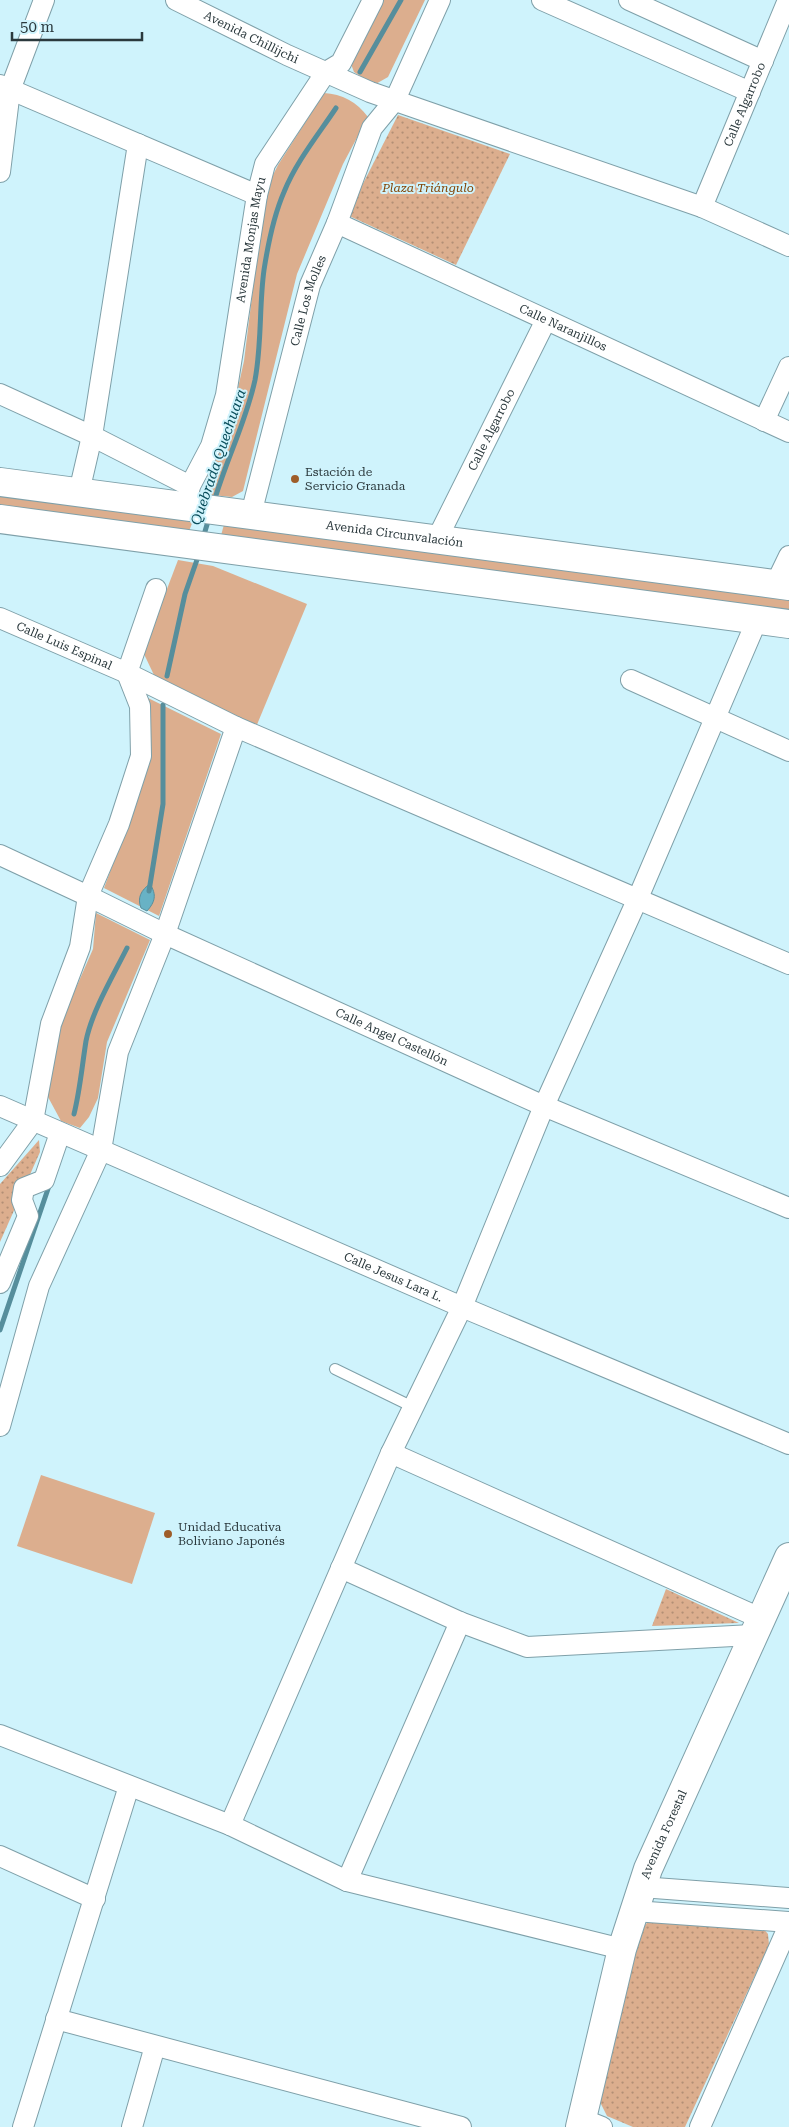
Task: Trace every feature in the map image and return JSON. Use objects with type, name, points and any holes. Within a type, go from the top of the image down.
[{"type":"main road","name":"Avenida Circunvalación","points":[[0,482],[79,492],[192,500],[239,513],[782,585]]},
{"type":"main road","points":[[0,520],[789,624]]},
{"type":"main road","name":"Avenida Forestal","points":[[588,2124],[622,1949],[638,1899],[756,1627],[789,1557]]},
{"type":"street","points":[[0,172],[5,88],[44,0]]},
{"type":"street","name":"Avenida Chillijchi","points":[[176,0],[287,55],[370,92],[702,207],[789,246]]},
{"type":"street","name":"Avenida Monjas Mayu","points":[[192,500],[211,446],[226,394],[257,195],[265,164],[326,72],[341,63],[372,0]]},
{"type":"street","name":"Calle Los Molles","points":[[239,513],[310,285],[337,223],[372,128],[395,100],[440,0]]},
{"type":"street","points":[[542,0],[750,92]]},
{"type":"street","points":[[629,0],[763,61]]},
{"type":"street","name":"Calle Algarrobo","points":[[702,207],[788,0]]},
{"type":"street","points":[[5,88],[257,195]]},
{"type":"street","points":[[79,492],[92,436],[138,144]]},
{"type":"street","name":"Calle Naranjillos","points":[[337,223],[789,432]]},
{"type":"street","name":"Calle Algarrobo","points":[[437,540],[546,320]]},
{"type":"street","points":[[764,421],[789,367]]},
{"type":"street","points":[[0,394],[92,436],[192,500]]},
{"type":"street","points":[[782,585],[789,556]]},
{"type":"street","points":[[0,1166],[32,1121],[51,1024],[80,947],[88,896],[119,824],[141,756],[140,706],[127,673],[156,589]]},
{"type":"street","name":"Calle Luis Espinal","points":[[0,618],[127,673],[236,728],[789,964]]},
{"type":"street","points":[[230,1825],[391,1453],[462,1307],[544,1106],[638,898],[757,620]]},
{"type":"street","points":[[632,680],[789,751]]},
{"type":"street","points":[[0,1426],[39,1286],[101,1150],[118,1052],[165,934],[236,728]]},
{"type":"street","name":"Calle Angel Castellón","points":[[0,855],[165,934],[544,1106],[789,1208]]},
{"type":"street","name":"Calle Jesus Lara L.","points":[[0,1106],[462,1307],[789,1444]]},
{"type":"street","points":[[0,1283],[28,1216],[22,1200],[24,1188],[44,1180],[60,1133]]},
{"type":"street","points":[[391,1453],[756,1627]]},
{"type":"street","points":[[341,1568],[460,1622],[527,1647],[756,1627]]},
{"type":"street","points":[[347,1881],[460,1622]]},
{"type":"street","points":[[0,1734],[230,1825],[347,1881],[622,1949]]},
{"type":"street","points":[[23,2127],[129,1786]]},
{"type":"street","points":[[0,1856],[94,1899]]},
{"type":"street","points":[[638,1899],[789,1898]]},
{"type":"street","points":[[638,1899],[789,1924],[700,2127]]},
{"type":"street","points":[[56,2019],[461,2127]]},
{"type":"street","points":[[132,2127],[155,2046]]},
{"type":"lane","points":[[335,1369],[413,1407]]},
{"type":"green space","points":[[381,0],[425,0],[388,77],[374,85],[354,72],[351,64]]},
{"type":"green space","points":[[324,93],[337,95],[349,100],[368,117],[343,164],[297,274],[243,491],[232,497],[203,494],[207,477],[232,415],[244,361],[259,240],[270,181],[278,165]]},
{"type":"green space","name":"Plaza Triángulo","points":[[398,115],[510,154],[456,265],[347,215]]},
{"type":"green space","points":[[0,490],[195,516],[187,536],[0,510]]},
{"type":"green space","points":[[225,521],[789,596],[789,615],[220,539]]},
{"type":"green space","points":[[178,560],[213,566],[307,604],[256,727],[154,675],[143,652]]},
{"type":"green space","points":[[146,697],[221,734],[159,916],[104,888],[126,829]]},
{"type":"green space","points":[[96,913],[150,940],[107,1042],[98,1098],[89,1117],[80,1128],[61,1121],[48,1097],[48,1072],[58,1029],[93,949]]},
{"type":"green space","points":[[39,1140],[40,1152],[0,1242],[0,1184]]},
{"type":"green space","points":[[41,1475],[155,1513],[132,1584],[17,1546]]},
{"type":"green space","points":[[666,1589],[739,1623],[652,1626]]},
{"type":"green space","points":[[653,1918],[761,1926],[768,1934],[769,1945],[685,2127],[633,2127],[607,2116],[601,2104],[601,2093],[640,1929]]},
{"type":"water","points":[[150,884],[154,892],[154,898],[152,905],[147,911],[141,908],[140,898],[144,889]]},
{"type":"waterway","name":"Quebrada Quechuara","points":[[360,72],[401,0]]},
{"type":"waterway","name":"Quebrada Quechuara","points":[[214,502],[255,380],[259,352],[264,270],[277,210],[295,170],[336,108]]},
{"type":"waterway","name":"Quebrada Quechuara","points":[[203,538],[209,518]]},
{"type":"waterway","name":"Quebrada Quechuara","points":[[167,676],[185,594],[199,554]]},
{"type":"waterway","name":"Quebrada Quechuara","points":[[149,891],[163,804],[163,705]]},
{"type":"waterway","name":"Quebrada Quechuara","points":[[74,1114],[89,1030],[104,994],[127,948]]},
{"type":"waterway","name":"Quebrada Quechuara","points":[[0,1330],[50,1183]]},
{"type":"place","name":"Estación de Servicio Granada","points":[[295,479]]},
{"type":"place","name":"Unidad Educativa Boliviano Japonés","points":[[168,1534]]}]
